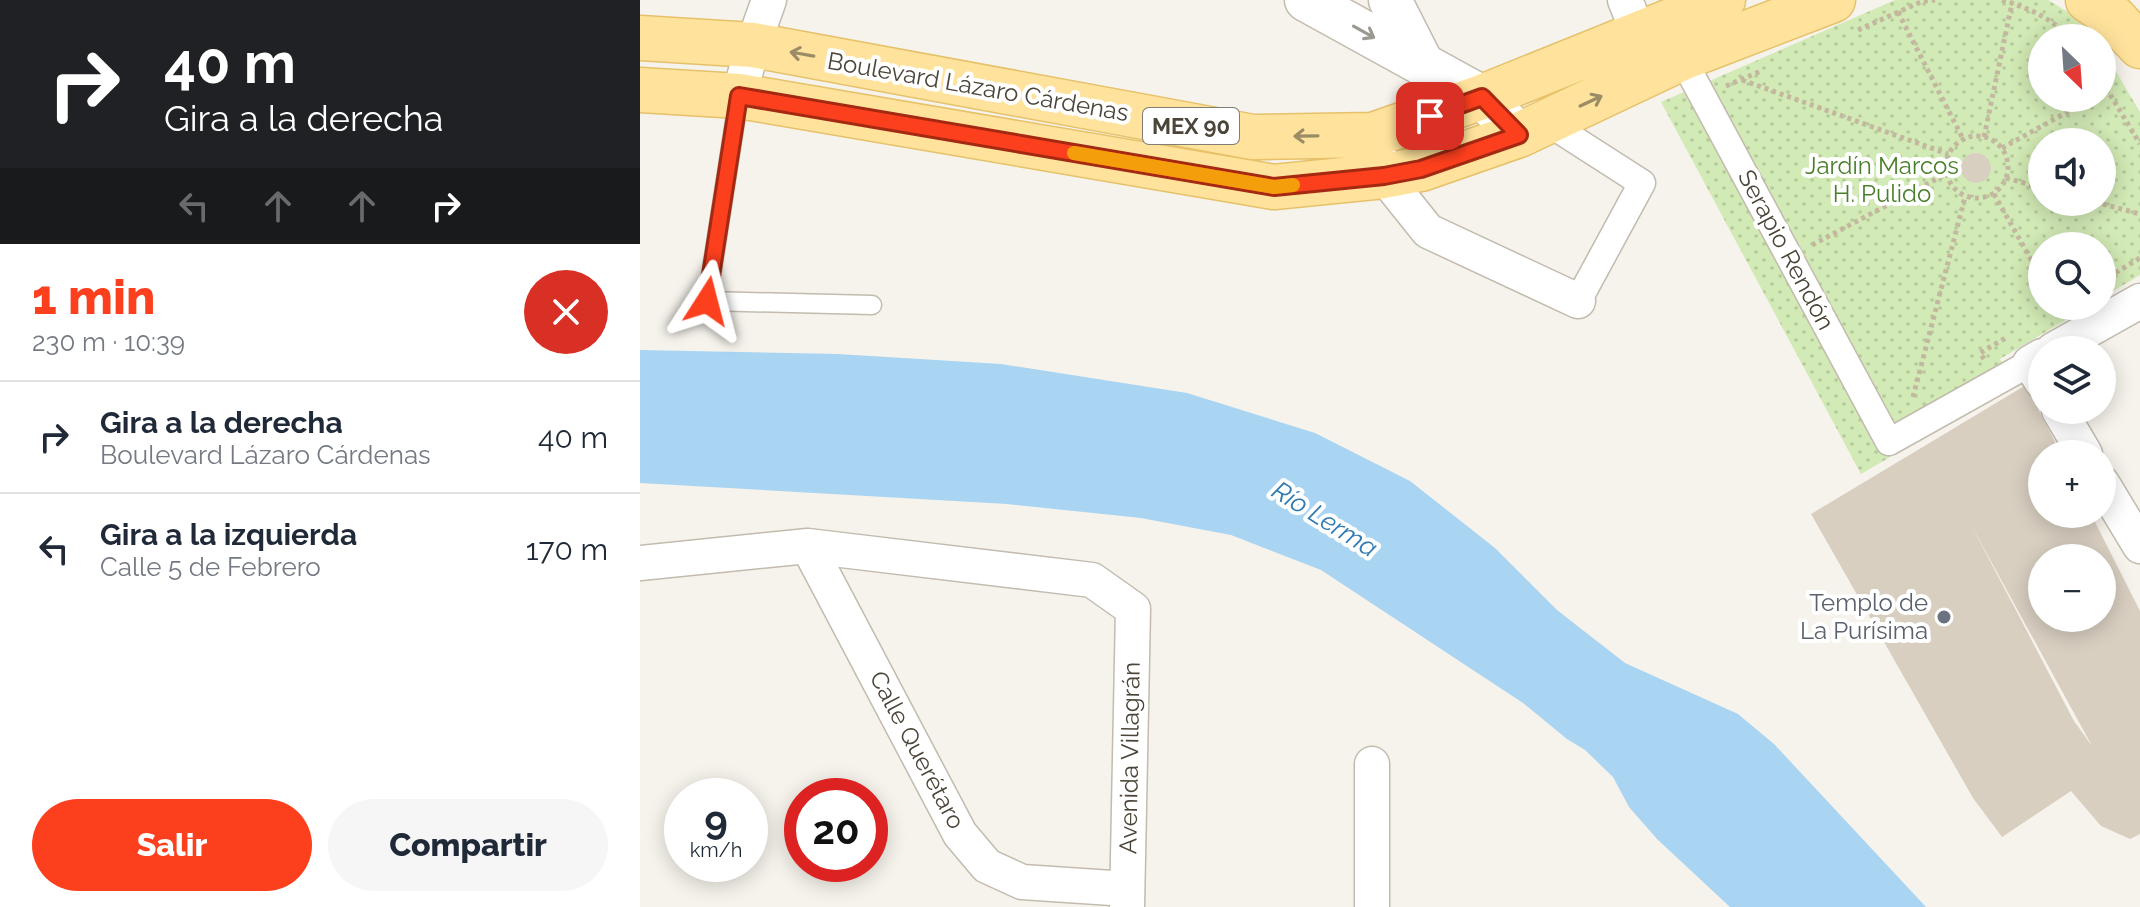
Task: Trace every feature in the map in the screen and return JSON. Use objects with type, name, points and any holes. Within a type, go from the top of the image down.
[{"type":"main road","name":"Boulevard Lázaro Cárdenas","points":[[640,90],[739,96],[1274,187],[1379,156],[1631,16],[1723,0]]},
{"type":"main road","name":"Boulevard Lázaro Cárdenas","points":[[640,38],[753,45],[1253,137],[1379,156],[1421,169],[1533,128],[1682,58],[1833,0]]},
{"type":"main road","points":[[2088,0],[2114,18],[2140,46]]},
{"type":"street","points":[[739,96],[769,0]]},
{"type":"street","points":[[1306,0],[1533,128],[1642,183],[1578,301],[1428,231],[1379,156]]},
{"type":"street","points":[[1390,0],[1423,65]]},
{"type":"street","name":"Serapio Rendón","points":[[1682,58],[1789,257],[1896,438]]},
{"type":"street","points":[[2085,336],[2140,301]]},
{"type":"street","points":[[1896,438],[2028,370]]},
{"type":"street","points":[[2116,506],[2140,546]]},
{"type":"street","points":[[640,563],[808,546]]},
{"type":"street","name":"Avenida Villagrán","points":[[808,546],[1092,580],[1133,609],[1127,898]]},
{"type":"street","name":"Calle Querétaro","points":[[808,546],[960,834],[987,866],[1022,882],[1127,898]]},
{"type":"street","points":[[1372,764],[1372,907]]},
{"type":"lane","points":[[739,96],[707,301],[872,305]]},
{"type":"path","points":[[2002,0],[2031,9],[2055,24]]},
{"type":"path","points":[[1984,137],[2012,3]]},
{"type":"path","points":[[1898,12],[1963,139]]},
{"type":"path","points":[[1740,80],[1948,154]]},
{"type":"path","points":[[2116,108],[2140,144]]},
{"type":"path","points":[[2002,148],[2068,112]]},
{"type":"path","points":[[1984,137],[2002,148],[2008,169],[2001,187],[1994,194],[1985,198],[1965,197],[1950,185],[1945,164],[1948,154],[1963,139],[1984,137]]},
{"type":"path","points":[[1789,257],[1946,174]]},
{"type":"path","points":[[2006,178],[2028,184]]},
{"type":"path","points":[[1994,194],[2028,254]]},
{"type":"path","points":[[1896,438],[1965,197]]},
{"type":"path","points":[[2116,208],[2140,214]]},
{"type":"path","points":[[2116,273],[2140,258]]},
{"type":"green space","name":"Jardín Marcos H. Pulido","points":[[1895,0],[2048,0],[2073,15],[2081,24],[2028,24],[2028,112],[2116,112],[2116,72],[2140,112],[2140,275],[2116,290],[2116,232],[2028,232],[2028,320],[2065,320],[2039,336],[2028,336],[2028,342],[2000,359],[2014,385],[1861,474],[1661,102]]},
{"type":"water","name":"Río Lerma","points":[[640,350],[838,354],[1001,364],[1187,393],[1315,433],[1410,481],[1495,548],[1557,610],[1625,663],[1738,714],[1774,744],[1926,907],[1730,907],[1657,839],[1629,807],[1613,777],[1585,750],[1523,703],[1321,570],[1231,535],[1141,518],[1007,504],[640,483]]},
{"type":"building","points":[[1976,153],[1987,157],[1991,168],[1987,179],[1976,183],[1965,179],[1961,168],[1965,157]]},
{"type":"building","name":"Templo de La Purísima","points":[[2026,385],[2028,424],[2046,424],[2054,440],[2028,440],[2028,528],[2098,528],[2106,544],[2028,544],[2028,629],[1970,523],[2074,721],[2092,746],[2030,632],[2116,632],[2116,563],[2140,611],[2140,834],[2130,839],[2101,826],[2071,791],[2002,837],[1973,798],[1811,514]]},
{"type":"slow traffic","points":[[1074,153],[1274,187],[1293,185]]},
{"type":"place","name":"Templo de La Purísima","points":[[1944,617]]},
{"type":"route","points":[[707,301],[739,96],[1274,187],[1384,176],[1421,169],[1519,135],[1482,97],[1430,116]]}]
